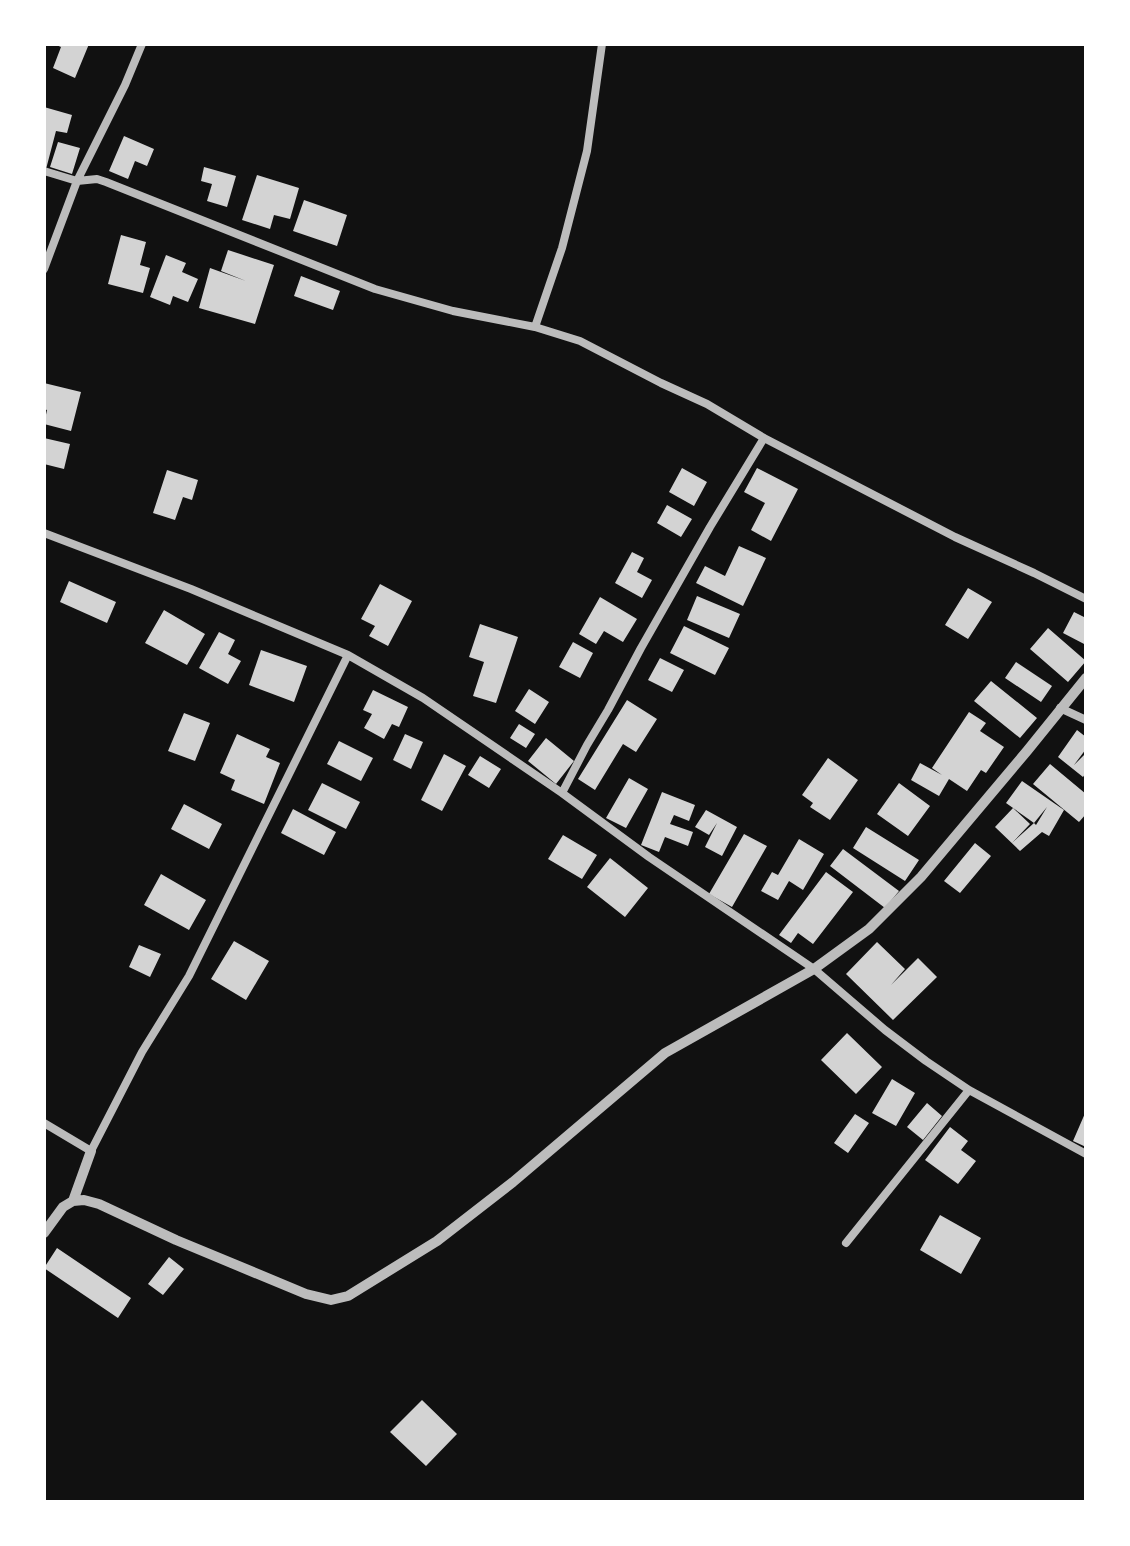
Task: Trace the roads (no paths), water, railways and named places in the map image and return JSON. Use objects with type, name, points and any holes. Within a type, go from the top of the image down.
[{"type":"street","points":[[44,269],[77,181],[142,44]]},
{"type":"street","points":[[535,327],[562,248],[587,151],[602,44]]},
{"type":"street","points":[[44,171],[77,181],[97,179],[106,182],[375,289],[453,311],[535,327],[580,341],[707,404],[764,438],[955,537],[1086,599]]},
{"type":"street","points":[[562,793],[641,648],[764,438]]},
{"type":"street","points":[[44,533],[191,589],[348,655],[423,698],[814,969],[926,1061],[969,1090],[1086,1154]]},
{"type":"street","points":[[73,1201],[91,1151],[142,1052],[189,976],[348,655]]},
{"type":"street","points":[[44,1233],[63,1207],[73,1201],[84,1200],[306,1294],[340,1300],[348,1296],[437,1241],[603,1108],[665,1053],[814,969],[869,929],[921,877],[1086,678]]},
{"type":"street","points":[[1060,708],[1086,720]]},
{"type":"street","points":[[846,1243],[969,1090]]},
{"type":"street","points":[[44,1123],[91,1151]]}]
